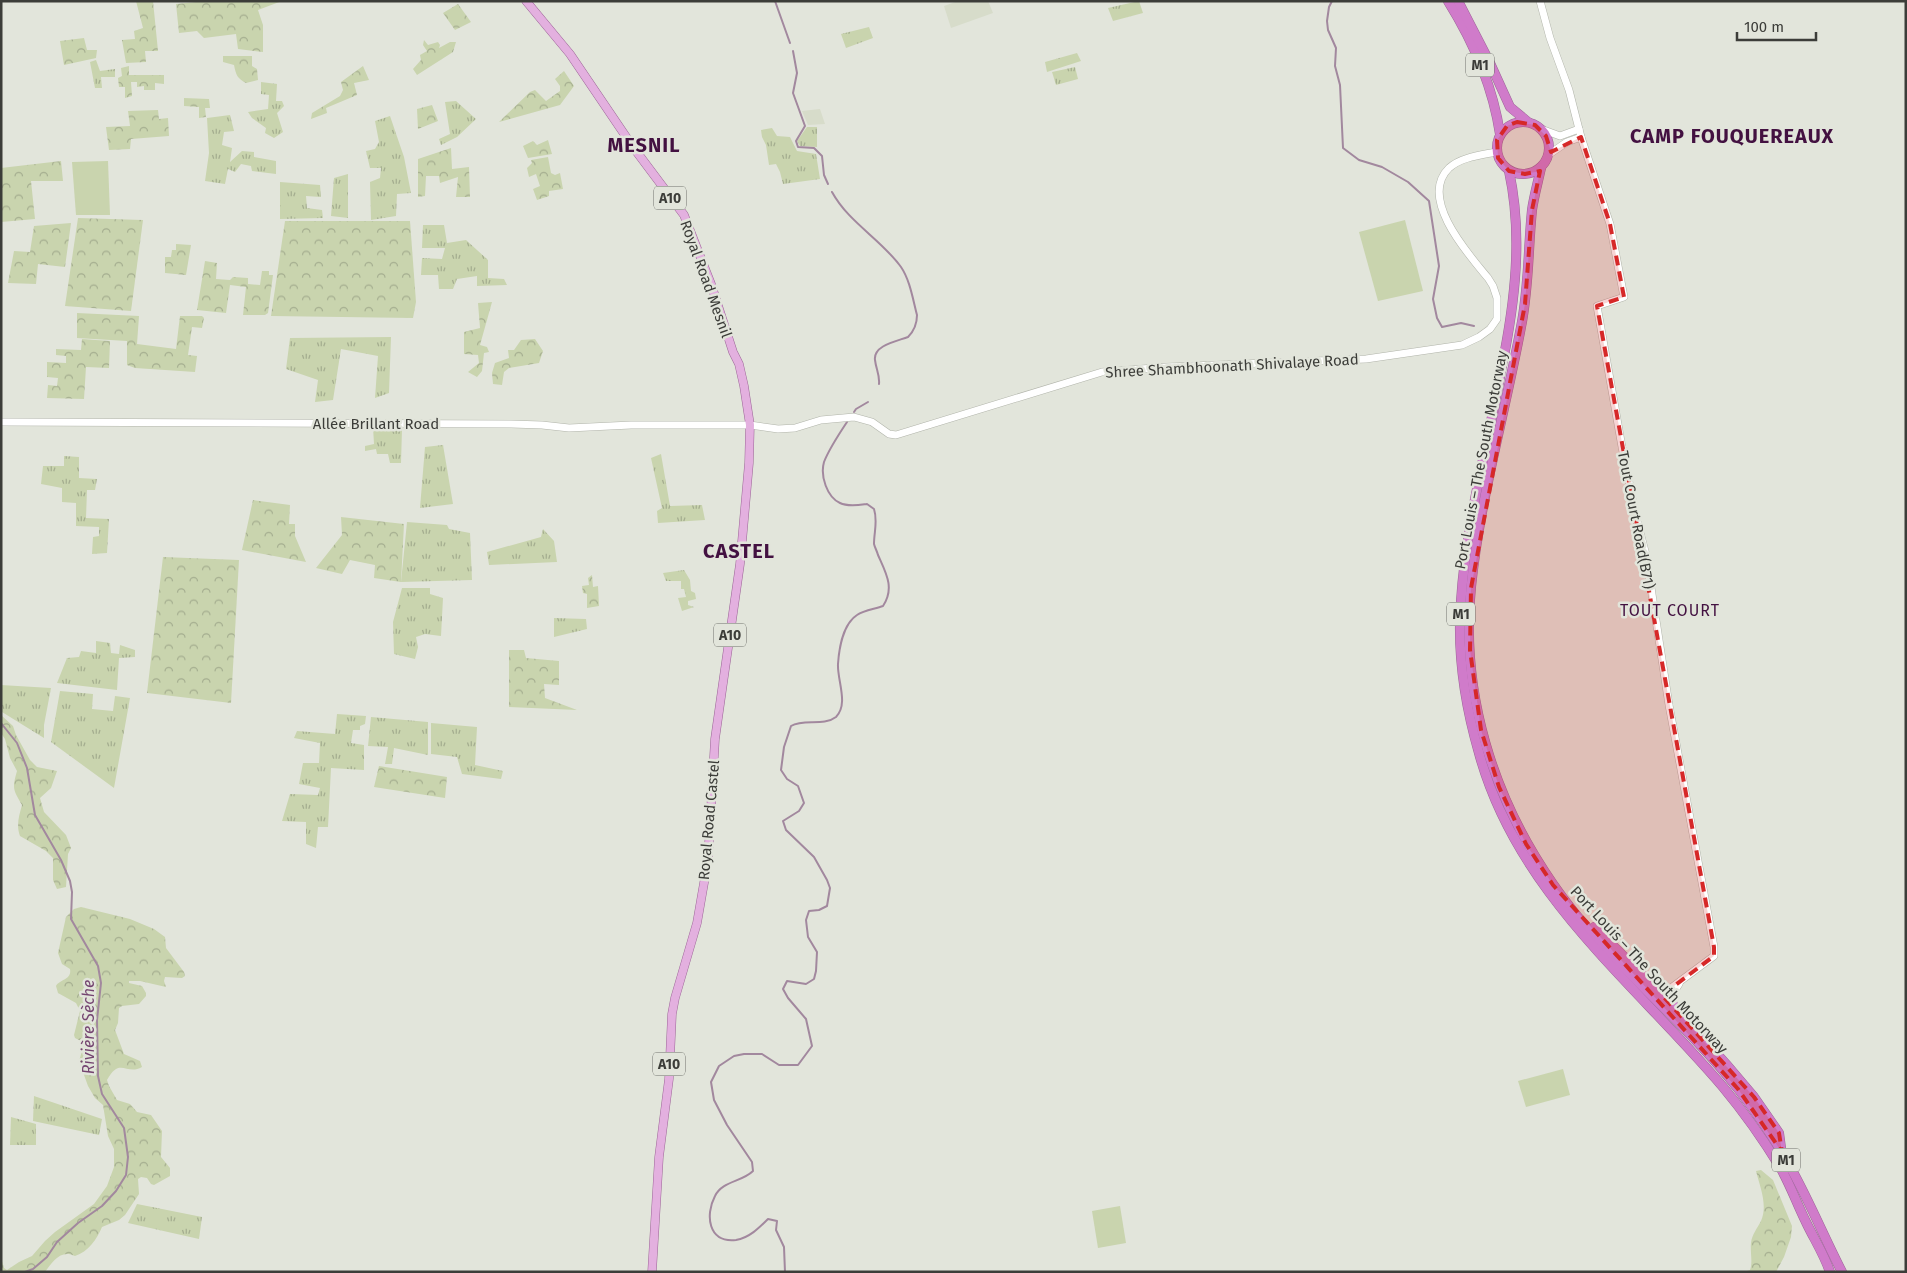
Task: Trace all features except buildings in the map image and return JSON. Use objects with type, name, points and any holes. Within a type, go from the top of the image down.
[{"type":"highway","name":"M1","points":[[1448,1],[1467,35],[1490,89],[1495,104],[1500,134],[1496,152],[1501,163],[1509,171]]},
{"type":"highway","name":"M1","points":[[1458,1],[1510,107],[1528,122],[1541,129]]},
{"type":"highway","points":[[1500,134],[1507,126],[1517,122],[1528,122]]},
{"type":"highway","points":[[1541,129],[1549,145],[1548,154]]},
{"type":"highway","name":"M1","points":[[1541,168],[1548,154]]},
{"type":"highway","points":[[1509,171],[1525,174],[1541,168]]},
{"type":"highway","name":"Port Louis – The South Motorway","points":[[1541,168],[1532,210],[1525,304],[1480,524],[1471,588],[1470,650],[1481,730],[1499,787],[1526,844],[1563,898],[1738,1089],[1782,1152],[1842,1272]]},
{"type":"highway","name":"Port Louis – The South Motorway","points":[[1509,171],[1513,188],[1516,219],[1514,300],[1468,540],[1460,604],[1461,648],[1466,701],[1479,755],[1492,794],[1512,837],[1545,890],[1595,950],[1699,1060],[1757,1132],[1780,1167],[1829,1269]]},
{"type":"highway","points":[[1563,898],[1610,941],[1673,1005],[1754,1097],[1778,1133],[1782,1152]]},
{"type":"main road","name":"Royal Road Mesnil","points":[[526,1],[570,54],[633,147],[684,215],[739,364],[750,425]]},
{"type":"main road","name":"Royal Road Castel","points":[[652,1272],[659,1157],[666,1108],[672,1014],[697,924],[708,860],[715,739],[740,564],[749,463],[750,425]]},
{"type":"street","points":[[1540,1],[1581,137],[1567,142],[1548,154]]},
{"type":"street","points":[[1541,129],[1560,136],[1579,129]]},
{"type":"street","name":"Tout Court Road(B71)","points":[[1581,137],[1610,224],[1624,296],[1597,306],[1622,447],[1646,555],[1669,704],[1714,947],[1714,956],[1680,981]]},
{"type":"street","name":"Shree Shambhoonath Shivalaye Road","points":[[750,425],[778,429],[794,428],[821,420],[854,417],[872,422],[889,434],[896,435],[1102,372],[1167,367],[1366,359],[1462,345],[1490,329],[1497,319],[1497,298],[1488,278],[1452,232],[1439,189],[1441,181],[1450,167],[1470,158],[1496,152]]},
{"type":"street","name":"Allée Brillant Road","points":[[1,422],[542,424],[569,428],[631,425],[750,425]]},
{"type":"street","points":[[1655,988],[1667,990],[1680,981]]},
{"type":"street","points":[[1673,1005],[1674,992],[1680,981]]},
{"type":"highlighted area","points":[[1517,122],[1535,125],[1546,136],[1551,152],[1581,137],[1610,224],[1624,297],[1597,306],[1714,947],[1714,956],[1662,995],[1754,1097],[1779,1133],[1782,1152],[1738,1089],[1553,885],[1526,844],[1499,787],[1481,730],[1470,650],[1471,588],[1525,304],[1532,210],[1540,171],[1525,174],[1509,171],[1498,158],[1497,140],[1507,126]]},
{"type":"shaded area","points":[[958,1],[988,1],[993,13],[951,28],[944,6]]},
{"type":"shaded area","points":[[820,109],[825,124],[808,125],[802,111]]},
{"type":"green space","points":[[136,1],[153,1],[158,51],[145,51],[146,62],[126,63],[122,40],[135,39],[134,31],[143,28]]},
{"type":"green space","points":[[206,1],[282,1],[258,10],[263,25],[263,52],[238,49],[236,34],[204,38],[197,31],[179,33],[176,4]]},
{"type":"green space","points":[[1139,1],[1143,13],[1113,21],[1108,8]]},
{"type":"green space","points":[[458,4],[471,22],[455,30],[443,13]]},
{"type":"green space","points":[[869,27],[873,38],[846,48],[841,34]]},
{"type":"green space","points":[[84,38],[87,50],[97,50],[96,58],[64,65],[60,41]]},
{"type":"green space","points":[[424,40],[428,45],[438,42],[439,48],[450,42],[456,42],[453,52],[417,75],[413,69],[421,60],[420,55],[427,51],[423,45]]},
{"type":"green space","points":[[1077,53],[1081,61],[1047,72],[1045,62]]},
{"type":"green space","points":[[223,56],[252,56],[252,66],[257,69],[258,80],[246,83],[243,81],[237,76],[234,65],[223,62]]},
{"type":"green space","points":[[96,60],[100,71],[115,69],[115,77],[101,77],[102,88],[95,88],[90,62]]},
{"type":"green space","points":[[129,66],[129,75],[164,75],[164,84],[155,83],[155,90],[144,90],[144,86],[137,87],[137,82],[131,82],[132,96],[125,98],[125,87],[119,87],[118,78],[122,76],[121,68]]},
{"type":"green space","points":[[363,66],[369,80],[354,83],[357,95],[326,108],[327,113],[311,119],[312,113],[340,96],[343,90],[341,82]]},
{"type":"green space","points":[[1075,67],[1078,79],[1056,85],[1052,72]]},
{"type":"green space","points":[[564,71],[574,86],[560,105],[499,122],[530,92],[535,90],[546,101],[560,91],[560,86],[555,79]]},
{"type":"green space","points":[[261,82],[277,84],[276,101],[282,101],[284,106],[277,113],[283,132],[274,138],[265,133],[266,128],[252,118],[248,112],[268,109],[269,95],[261,94]]},
{"type":"green space","points":[[184,98],[209,99],[210,108],[205,108],[206,117],[199,118],[199,107],[184,106]]},
{"type":"green space","points":[[456,101],[476,119],[457,137],[441,145],[439,139],[450,134],[445,102]]},
{"type":"green space","points":[[432,105],[438,121],[418,129],[417,109]]},
{"type":"green space","points":[[158,110],[159,119],[168,118],[169,136],[131,139],[130,149],[109,150],[106,127],[130,126],[128,111]]},
{"type":"green space","points":[[230,115],[234,131],[224,132],[222,145],[232,148],[230,162],[242,151],[254,152],[254,157],[276,161],[276,174],[252,171],[251,166],[241,164],[235,172],[228,169],[225,184],[205,181],[209,153],[207,118]]},
{"type":"green space","points":[[390,116],[404,157],[411,193],[397,194],[396,216],[371,220],[370,182],[380,178],[381,168],[370,168],[366,151],[375,149],[379,142],[375,121]]},
{"type":"green space","points":[[807,127],[817,127],[817,147],[800,146],[797,141]]},
{"type":"green space","points":[[772,128],[777,136],[790,137],[797,151],[816,154],[820,179],[783,184],[776,164],[769,165],[766,145],[762,137],[761,130]]},
{"type":"green space","points":[[548,140],[552,154],[528,158],[523,146],[533,141],[537,145]]},
{"type":"green space","points":[[451,148],[452,169],[469,167],[470,197],[456,197],[458,177],[440,183],[439,176],[426,176],[425,196],[418,197],[418,159]]},
{"type":"green space","points":[[548,157],[551,173],[555,175],[560,173],[563,189],[549,191],[549,196],[537,200],[533,189],[540,186],[536,174],[529,177],[527,168],[532,163],[531,160]]},
{"type":"green space","points":[[61,161],[63,181],[31,181],[35,219],[1,222],[1,168]]},
{"type":"green space","points":[[108,161],[110,215],[76,215],[72,162]]},
{"type":"green space","points":[[348,174],[348,218],[331,216],[334,178]]},
{"type":"green space","points":[[280,182],[320,185],[321,197],[306,196],[307,208],[322,210],[323,218],[280,219]]},
{"type":"green space","points":[[78,218],[143,220],[131,311],[65,306]]},
{"type":"green space","points":[[1405,220],[1423,291],[1378,301],[1359,232]]},
{"type":"green space","points":[[285,221],[410,221],[416,302],[413,318],[271,316]]},
{"type":"green space","points":[[71,223],[65,267],[38,264],[36,284],[8,283],[14,251],[30,252],[34,226]]},
{"type":"green space","points":[[423,225],[444,225],[447,243],[466,240],[488,260],[488,278],[504,279],[507,285],[477,286],[477,276],[457,279],[453,289],[439,289],[438,275],[421,275],[422,258],[442,259],[445,248],[422,248]]},
{"type":"green space","points":[[176,244],[191,245],[186,275],[165,273],[165,257],[171,257],[172,250],[176,250]]},
{"type":"green space","points":[[205,261],[217,263],[216,279],[248,278],[248,284],[260,285],[262,271],[269,271],[269,275],[273,275],[268,313],[265,315],[243,315],[246,287],[230,285],[226,313],[197,310]]},
{"type":"green space","points":[[492,302],[480,345],[487,347],[489,352],[484,353],[482,371],[477,377],[468,372],[479,363],[478,355],[464,354],[464,332],[480,328],[478,303]]},
{"type":"green space","points":[[77,313],[139,316],[137,344],[176,349],[180,316],[202,316],[204,318],[202,328],[192,327],[188,355],[197,356],[195,372],[135,368],[127,365],[127,341],[77,338]]},
{"type":"green space","points":[[391,337],[389,393],[375,398],[378,356],[341,349],[333,400],[315,402],[318,380],[286,369],[290,338]]},
{"type":"green space","points":[[82,339],[110,341],[109,368],[86,367],[84,399],[47,398],[48,385],[57,386],[58,378],[47,377],[47,362],[66,363],[66,356],[56,355],[56,349],[81,350]]},
{"type":"green space","points":[[535,339],[543,351],[539,363],[509,368],[504,372],[502,385],[493,384],[492,373],[495,363],[509,358],[508,350],[514,350],[521,340]]},
{"type":"green space","points":[[373,427],[402,429],[401,463],[390,463],[388,454],[377,454],[376,449],[365,451],[365,446],[374,444]]},
{"type":"green space","points":[[443,445],[453,504],[420,508],[425,447]]},
{"type":"green space","points":[[661,454],[670,506],[702,505],[705,520],[658,523],[657,511],[662,508],[651,458]]},
{"type":"green space","points":[[64,456],[79,457],[79,478],[97,479],[95,490],[87,490],[86,518],[109,519],[107,553],[92,554],[93,537],[99,536],[99,527],[76,526],[76,503],[62,502],[62,488],[41,484],[43,466],[64,466]]},
{"type":"green space","points":[[253,500],[290,505],[289,524],[295,524],[295,536],[306,562],[242,550]]},
{"type":"green space","points":[[341,517],[404,524],[401,582],[374,578],[375,565],[350,560],[342,574],[316,568],[342,535]]},
{"type":"green space","points":[[407,522],[447,525],[449,529],[470,533],[472,580],[401,582]]},
{"type":"green space","points":[[543,529],[554,541],[557,562],[489,565],[487,552],[541,537]]},
{"type":"green space","points":[[163,557],[239,560],[231,703],[147,693]]},
{"type":"green space","points":[[684,570],[690,580],[691,591],[695,593],[696,599],[688,601],[688,605],[694,607],[682,611],[678,598],[686,597],[684,589],[681,589],[681,581],[666,581],[663,573]]},
{"type":"green space","points":[[592,575],[593,587],[598,586],[599,606],[587,608],[587,594],[583,593],[582,586],[589,585],[588,578]]},
{"type":"green space","points":[[402,588],[430,588],[430,594],[443,598],[441,636],[425,634],[416,637],[418,647],[415,659],[394,654],[393,622]]},
{"type":"green space","points":[[554,618],[586,619],[587,629],[554,637]]},
{"type":"green space","points":[[96,641],[110,643],[111,653],[119,654],[120,645],[135,650],[135,657],[119,658],[117,690],[57,683],[67,658],[79,657],[81,651],[96,653]]},
{"type":"green space","points":[[509,650],[524,650],[526,658],[559,661],[559,685],[544,684],[545,698],[577,710],[509,707]]},
{"type":"green space","points":[[1,685],[51,688],[44,725],[44,738],[2,712]]},
{"type":"green space","points":[[60,691],[93,694],[92,709],[113,711],[115,696],[130,698],[114,788],[51,742]]},
{"type":"green space","points":[[337,714],[366,716],[365,724],[360,726],[360,730],[353,730],[351,743],[364,745],[364,770],[331,768],[328,827],[318,827],[316,848],[306,844],[306,822],[282,821],[290,794],[318,795],[320,788],[299,784],[303,763],[319,763],[320,743],[294,738],[297,731],[335,734]]},
{"type":"green space","points":[[1,715],[13,726],[30,760],[37,767],[57,771],[51,788],[40,798],[44,812],[66,835],[71,848],[68,854],[66,887],[57,889],[53,880],[53,858],[46,851],[20,836],[18,824],[22,805],[15,792],[14,785],[17,771],[1,733]]},
{"type":"green space","points":[[371,717],[428,722],[428,755],[394,748],[392,764],[385,764],[388,747],[368,746]]},
{"type":"green space","points":[[431,723],[477,727],[475,765],[503,771],[501,779],[462,774],[457,757],[431,754]]},
{"type":"green space","points":[[379,766],[447,777],[445,798],[374,787]]},
{"type":"green space","points":[[81,907],[130,919],[154,929],[165,937],[166,948],[184,972],[185,976],[182,978],[165,977],[166,987],[140,981],[129,981],[129,983],[142,986],[146,996],[139,1004],[119,1008],[118,1023],[115,1030],[124,1054],[140,1061],[142,1067],[136,1069],[116,1069],[107,1080],[117,1100],[130,1104],[137,1112],[151,1115],[162,1131],[161,1157],[170,1168],[170,1176],[154,1185],[147,1178],[141,1177],[138,1179],[139,1194],[125,1215],[119,1220],[102,1227],[92,1244],[80,1254],[75,1256],[70,1254],[61,1255],[54,1260],[45,1272],[1,1272],[1,1258],[4,1268],[7,1270],[32,1256],[55,1232],[94,1204],[107,1186],[114,1167],[114,1149],[108,1136],[103,1105],[95,1098],[88,1086],[79,1061],[83,1048],[81,1041],[75,1038],[74,1035],[80,1011],[76,1003],[58,993],[56,986],[68,977],[70,973],[70,969],[62,964],[58,953],[66,917],[74,909]]},
{"type":"green space","points":[[1563,1069],[1570,1095],[1526,1107],[1518,1081]]},
{"type":"green space","points":[[34,1096],[102,1119],[99,1135],[33,1121]]},
{"type":"green space","points":[[11,1117],[36,1124],[36,1145],[10,1145]]},
{"type":"green space","points":[[1761,1170],[1773,1180],[1792,1226],[1791,1237],[1776,1272],[1744,1272],[1750,1270],[1752,1240],[1761,1221],[1764,1209],[1763,1196],[1756,1171]]},
{"type":"green space","points":[[137,1204],[202,1217],[199,1239],[128,1223]]},
{"type":"green space","points":[[1120,1206],[1126,1243],[1098,1248],[1092,1211]]},
{"type":"waterway","points":[[775,1],[790,43]]},
{"type":"waterway","points":[[1332,1],[1327,21],[1328,30],[1336,48],[1335,66],[1340,85],[1343,148],[1359,160],[1382,167],[1408,182],[1429,201],[1439,266],[1433,299],[1437,318],[1442,327],[1461,323],[1474,326]]},
{"type":"waterway","points":[[793,51],[797,73],[793,93],[805,126],[796,141],[798,147],[814,148],[822,156],[824,175],[828,184]]},
{"type":"waterway","points":[[832,192],[847,213],[901,267],[913,297],[917,315],[916,324],[912,332],[908,337],[882,347],[875,355],[879,384]]},
{"type":"waterway","points":[[854,412],[868,402]]},
{"type":"waterway","points":[[785,1272],[784,1247],[776,1230],[777,1221],[768,1219],[749,1235],[736,1240],[727,1240],[719,1237],[711,1226],[710,1211],[718,1191],[727,1184],[753,1171],[752,1162],[727,1125],[714,1100],[711,1082],[719,1066],[734,1056],[762,1054],[779,1065],[798,1065],[812,1046],[806,1019],[788,998],[783,989],[787,981],[806,984],[814,979],[817,952],[808,937],[806,920],[809,911],[819,910],[827,906],[830,888],[814,857],[786,830],[783,821],[799,811],[804,803],[798,786],[787,779],[781,770],[784,747],[791,726],[802,723],[825,722],[836,717],[840,712],[842,692],[838,664],[845,631],[848,624],[857,615],[883,606],[887,599],[889,587],[874,544],[876,522],[874,509],[867,504],[850,505],[840,503],[831,496],[824,480],[824,462],[847,422]]},
{"type":"waterway","name":"Rivière Sèche","points":[[1,723],[17,743],[27,768],[35,815],[61,860],[70,881],[72,892],[71,919],[98,966],[101,983],[97,1020],[98,1076],[102,1094],[124,1128],[128,1157],[126,1175],[116,1191],[102,1206],[78,1223],[57,1242],[47,1257],[33,1269],[25,1272]]},
{"type":"district","name":"CAMP FOUQUEREAUX","points":[[1732,136]]},
{"type":"district","name":"MESNIL","points":[[644,145]]},
{"type":"district","name":"CASTEL","points":[[739,551]]},
{"type":"district","name":"TOUT COURT","points":[[1670,610]]}]
